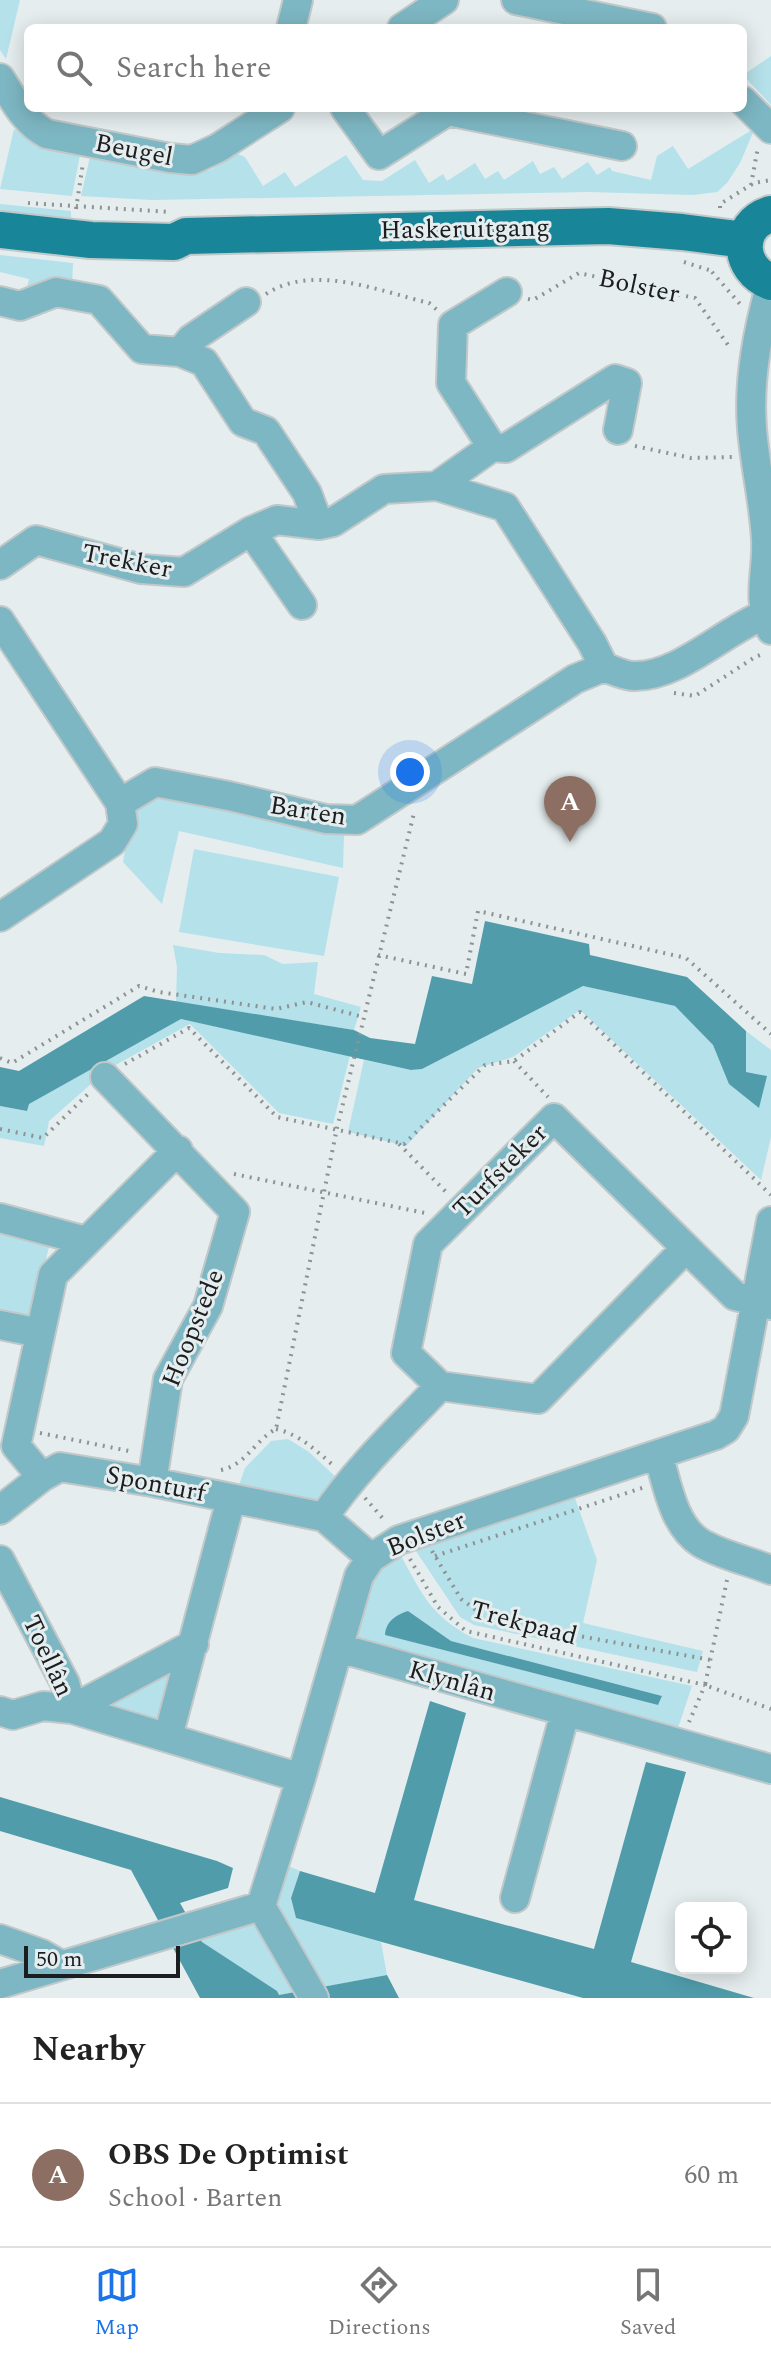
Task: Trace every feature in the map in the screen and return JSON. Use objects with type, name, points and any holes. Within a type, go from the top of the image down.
[{"type":"main road","points":[[771,214],[754,223],[745,240],[744,253],[751,269],[771,282]]},
{"type":"main road","name":"Haskeruitgang","points":[[0,217],[175,230],[186,236]]},
{"type":"main road","name":"Haskeruitgang","points":[[0,230],[55,237],[174,242],[186,236],[608,226],[745,240]]},
{"type":"street","points":[[292,24],[298,0]]},
{"type":"street","points":[[408,24],[444,0]]},
{"type":"street","points":[[516,0],[633,24]]},
{"type":"street","name":"Beugel","points":[[0,78],[25,116],[47,134],[182,160],[206,155],[274,112]]},
{"type":"street","points":[[747,107],[766,134]]},
{"type":"street","points":[[348,112],[379,155],[446,112]]},
{"type":"street","points":[[453,112],[622,146]]},
{"type":"street","points":[[0,301],[20,306],[56,292],[99,300],[142,349],[180,352],[204,362],[243,422],[266,431],[307,493],[319,525],[333,522],[384,489],[437,486],[505,507],[592,643],[604,667],[633,676],[661,672],[748,621],[768,622],[762,579],[768,542],[752,372],[771,282]]},
{"type":"street","points":[[492,447],[451,383],[453,325],[507,292]]},
{"type":"street","points":[[180,352],[191,339],[246,302]]},
{"type":"street","points":[[437,486],[492,447],[506,448],[615,379],[627,383],[618,430]]},
{"type":"street","name":"Trekker","points":[[0,565],[36,540],[141,569],[184,572],[251,531],[277,520],[319,525]]},
{"type":"street","points":[[251,531],[302,605]]},
{"type":"street","points":[[0,621],[120,803],[123,824],[112,842],[0,917]]},
{"type":"street","name":"Barten","points":[[120,803],[155,782],[326,819],[357,820],[575,679],[604,667]]},
{"type":"street","name":"Hoopstede","points":[[105,1077],[235,1212],[208,1306],[168,1379],[152,1482]]},
{"type":"street","name":"Turfsteker","points":[[440,1386],[406,1353],[428,1244],[554,1118],[735,1296],[764,1303]]},
{"type":"street","points":[[42,1477],[8,1445],[53,1275],[86,1241],[185,1158]]},
{"type":"street","points":[[0,1218],[86,1241]]},
{"type":"street","name":"Bolster","points":[[261,1906],[359,1576],[371,1558],[662,1467],[726,1429],[734,1416],[764,1303],[771,1221]]},
{"type":"street","points":[[371,1558],[324,1517],[351,1482],[440,1386],[538,1399],[686,1248]]},
{"type":"street","points":[[0,1325],[40,1333]]},
{"type":"street","name":"Sponturf","points":[[0,1510],[60,1467],[324,1517]]},
{"type":"street","points":[[662,1467],[678,1516],[688,1533],[702,1543],[771,1570]]},
{"type":"street","points":[[168,1737],[231,1499]]},
{"type":"street","name":"Toellân","points":[[0,1560],[65,1683],[72,1709]]},
{"type":"street","name":"Toellân","points":[[72,1709],[194,1644]]},
{"type":"street","name":"Klynlân","points":[[339,1648],[771,1769]]},
{"type":"street","name":"Toellân","points":[[0,1711],[13,1715],[43,1706],[72,1709],[301,1778]]},
{"type":"street","points":[[515,1898],[565,1713]]},
{"type":"street","points":[[0,1984],[261,1906],[310,1991]]},
{"type":"street","points":[[0,1939],[42,1954],[61,1965]]},
{"type":"path","points":[[751,185],[766,134]]},
{"type":"path","points":[[76,211],[76,196],[86,150]]},
{"type":"path","points":[[719,212],[720,204],[751,185],[771,180]]},
{"type":"path","points":[[704,269],[712,271]]},
{"type":"path","name":"Bolster","points":[[507,292],[533,300],[579,273],[695,298],[728,345],[756,350]]},
{"type":"path","points":[[246,302],[255,302],[278,287],[325,279],[429,303],[453,325]]},
{"type":"path","points":[[618,430],[630,445],[691,458],[759,438]]},
{"type":"path","points":[[325,1192],[362,1019],[422,779]]},
{"type":"path","points":[[378,955],[466,974],[478,911],[686,958],[771,1034]]},
{"type":"path","points":[[0,1058],[12,1063],[139,986],[159,992],[276,1009],[307,1002],[362,1019]]},
{"type":"path","points":[[0,1129],[43,1138],[105,1077],[189,1028],[277,1117],[337,1128]]},
{"type":"path","points":[[514,1061],[561,1111],[554,1118]]},
{"type":"path","points":[[398,1142],[462,1209]]},
{"type":"path","points":[[185,1158],[401,1207]]},
{"type":"path","name":"Trekpaad","points":[[325,1192],[276,1429],[292,1433],[307,1442],[379,1512],[418,1543],[438,1607],[466,1631],[705,1685],[771,1709]]},
{"type":"path","points":[[662,1467],[418,1543],[461,1599],[476,1610],[579,1636],[711,1660]]},
{"type":"path","points":[[679,1745],[705,1685],[732,1554]]},
{"type":"shaded area","points":[[0,0],[20,0],[6,59],[0,50]]},
{"type":"shaded area","points":[[771,56],[771,105],[747,79],[747,72]]},
{"type":"shaded area","points":[[755,128],[740,163],[727,183],[717,192],[693,195],[589,192],[152,200],[81,196],[90,157],[183,175],[210,170],[238,154],[245,157],[263,186],[285,172],[295,187],[346,155],[363,180],[382,181],[415,160],[429,183],[443,174],[447,181],[475,163],[485,179],[498,171],[504,180],[533,161],[540,174],[554,167],[562,179],[588,162],[597,175],[610,167],[612,171],[651,180],[657,156],[673,146],[688,169]]},
{"type":"shaded area","points":[[14,129],[35,144],[80,155],[72,196],[0,189]]},
{"type":"shaded area","points":[[0,204],[71,211],[71,218],[0,212]]},
{"type":"shaded area","points":[[0,255],[73,263],[72,287],[26,291],[29,279],[0,272]]},
{"type":"shaded area","points":[[160,793],[344,834],[343,868],[179,831],[162,904],[123,862],[131,816]]},
{"type":"shaded area","points":[[194,849],[339,877],[324,956],[179,932]]},
{"type":"shaded area","points":[[485,921],[589,944],[590,955],[687,977],[746,1031],[746,1072],[767,1076],[759,1108],[729,1084],[713,1045],[675,1006],[583,986],[422,1069],[411,1070],[181,1019],[29,1104],[27,1111],[0,1106],[0,1067],[19,1071],[144,996],[354,1030],[370,1038],[415,1044],[432,976],[472,984]]},
{"type":"shaded area","points":[[173,945],[219,953],[264,955],[283,964],[318,962],[314,994],[361,1007],[354,1030],[176,1002],[177,967]]},
{"type":"shaded area","points":[[583,986],[675,1006],[713,1045],[730,1084],[759,1107],[766,1076],[746,1072],[746,1031],[771,1050],[771,1137],[761,1180],[580,1010],[513,1057],[478,1068],[406,1146],[348,1132],[364,1060],[411,1070],[422,1069]]},
{"type":"shaded area","points":[[181,1019],[350,1055],[333,1124],[279,1113],[190,1024],[112,1067],[91,1084],[49,1121],[44,1146],[0,1138],[0,1106],[27,1111],[28,1104]]},
{"type":"shaded area","points":[[0,1228],[50,1243],[31,1319],[0,1312]]},
{"type":"shaded area","points":[[288,1439],[309,1452],[339,1480],[318,1501],[239,1485],[245,1468],[271,1441]]},
{"type":"shaded area","points":[[572,1490],[597,1560],[583,1623],[703,1651],[697,1672],[474,1625],[460,1617],[412,1545]]},
{"type":"shaded area","points":[[398,1550],[420,1590],[436,1611],[473,1638],[692,1686],[678,1728],[352,1640],[371,1576]],"holes":[[[408,1611],[451,1641],[662,1696],[658,1705],[386,1635]]]},
{"type":"shaded area","points":[[408,1611],[451,1641],[662,1696],[658,1705],[385,1635],[392,1619]]},
{"type":"shaded area","points":[[171,1662],[157,1721],[102,1706]]},
{"type":"shaded area","points":[[430,1701],[466,1713],[414,1900],[594,1949],[646,1762],[686,1772],[631,1962],[754,1998],[583,1998],[296,1918],[291,1898],[300,1871],[375,1893]]},
{"type":"shaded area","points":[[0,1797],[233,1868],[228,1888],[180,1903],[202,1942],[279,1995],[387,1975],[399,1998],[200,1998],[131,1870],[0,1831]]},
{"type":"shaded area","points":[[284,1864],[300,1871],[291,1898],[296,1918],[381,1942],[387,1975],[318,1988],[272,1898]]},
{"type":"shaded area","points":[[257,1912],[301,1991],[279,1995],[202,1942],[198,1936]]},
{"type":"place","name":"OBS De Optimist","points":[[570,842]]}]
